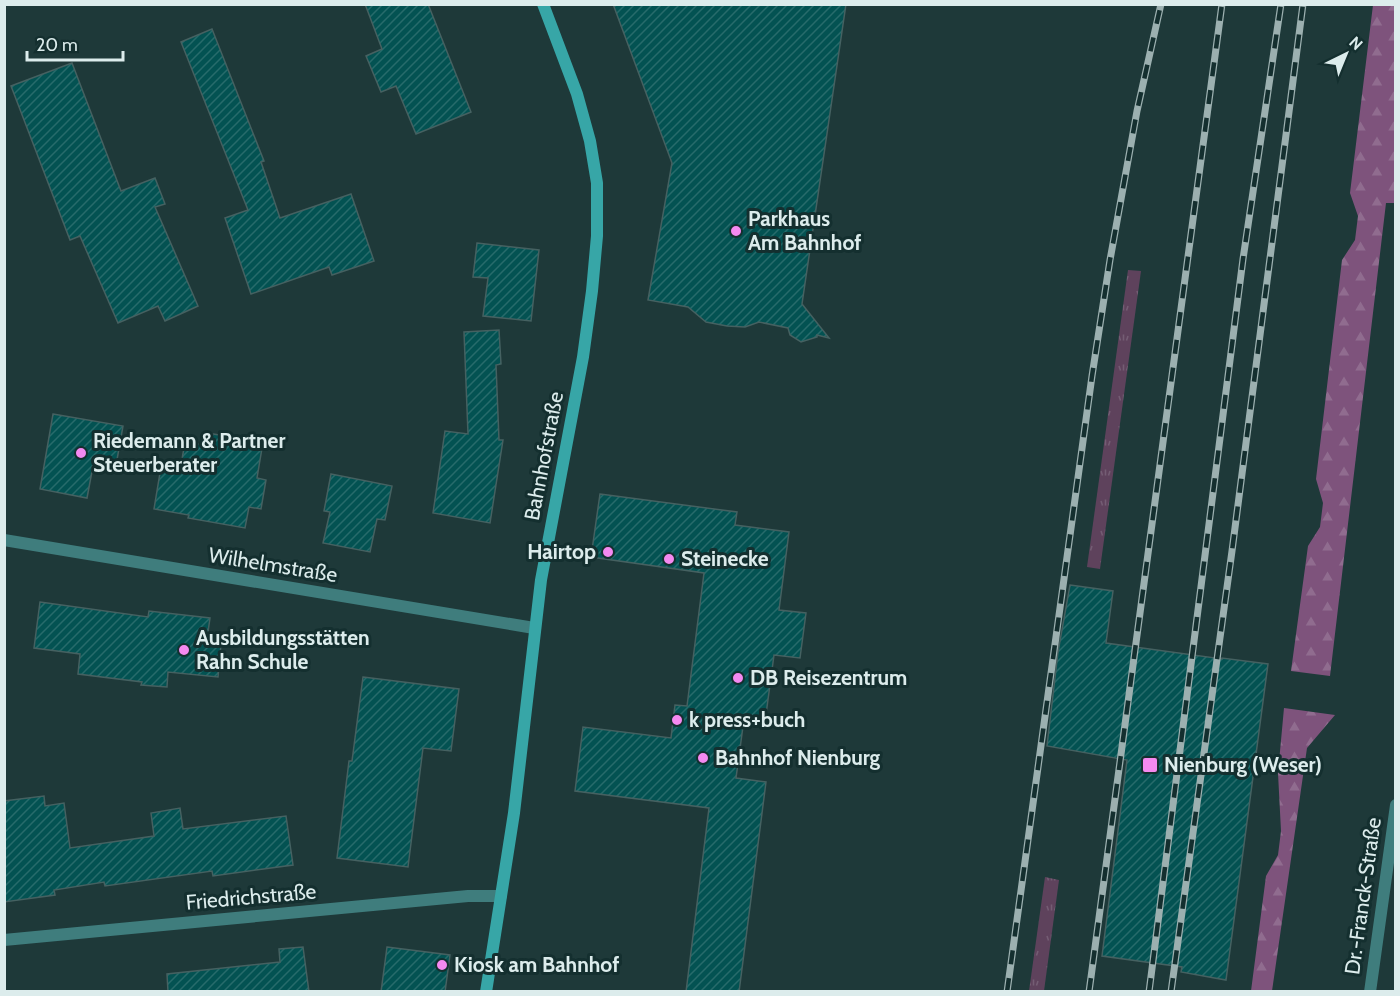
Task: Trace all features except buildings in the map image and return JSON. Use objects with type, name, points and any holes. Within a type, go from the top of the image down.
[{"type":"main road","name":"Bahnhofstraße","points":[[486,992],[515,802],[541,580],[583,357],[597,236],[597,183],[590,141],[577,94],[543,4]]},
{"type":"street","name":"Wilhelmstraße","points":[[4,540],[534,628]]},
{"type":"street","name":"Dr.-Franck-Straße","points":[[1370,992],[1395,805]]},
{"type":"street","name":"Friedrichstraße","points":[[4,940],[458,897],[501,896]]},
{"type":"green space","points":[[1373,5],[1395,5],[1395,203],[1386,203],[1330,676],[1291,671],[1308,546],[1320,527],[1323,503],[1316,479],[1342,260],[1355,240],[1358,216],[1350,193]]},
{"type":"green space","points":[[1128,270],[1141,271],[1100,569],[1087,567]]},
{"type":"green space","points":[[1284,708],[1335,715],[1307,748],[1272,991],[1251,991],[1266,876],[1278,855],[1281,831],[1278,773]]},
{"type":"green space","points":[[1045,877],[1059,880],[1044,991],[1029,991]]},
{"type":"railway","points":[[1007,992],[1110,260],[1137,111],[1161,4]]},
{"type":"railway","points":[[1089,992],[1222,4]]},
{"type":"railway","points":[[1149,992],[1243,259],[1281,4]]},
{"type":"railway","points":[[1171,992],[1232,551],[1303,4]]},
{"type":"place","name":"Parkhaus Am Bahnhof","points":[[736,231]]},
{"type":"place","name":"Riedemann & Partner Steuerberater","points":[[81,453]]},
{"type":"place","name":"Hairtop","points":[[608,552]]},
{"type":"place","name":"Steinecke","points":[[669,559]]},
{"type":"place","name":"Ausbildungsstätten Rahn Schule","points":[[184,650]]},
{"type":"place","name":"DB Reisezentrum","points":[[738,678]]},
{"type":"place","name":"k press+buch","points":[[677,720]]},
{"type":"place","name":"Bahnhof Nienburg","points":[[703,758]]},
{"type":"place","name":"Nienburg (Weser)","points":[[1150,765]]},
{"type":"place","name":"Kiosk am Bahnhof","points":[[442,965]]}]
